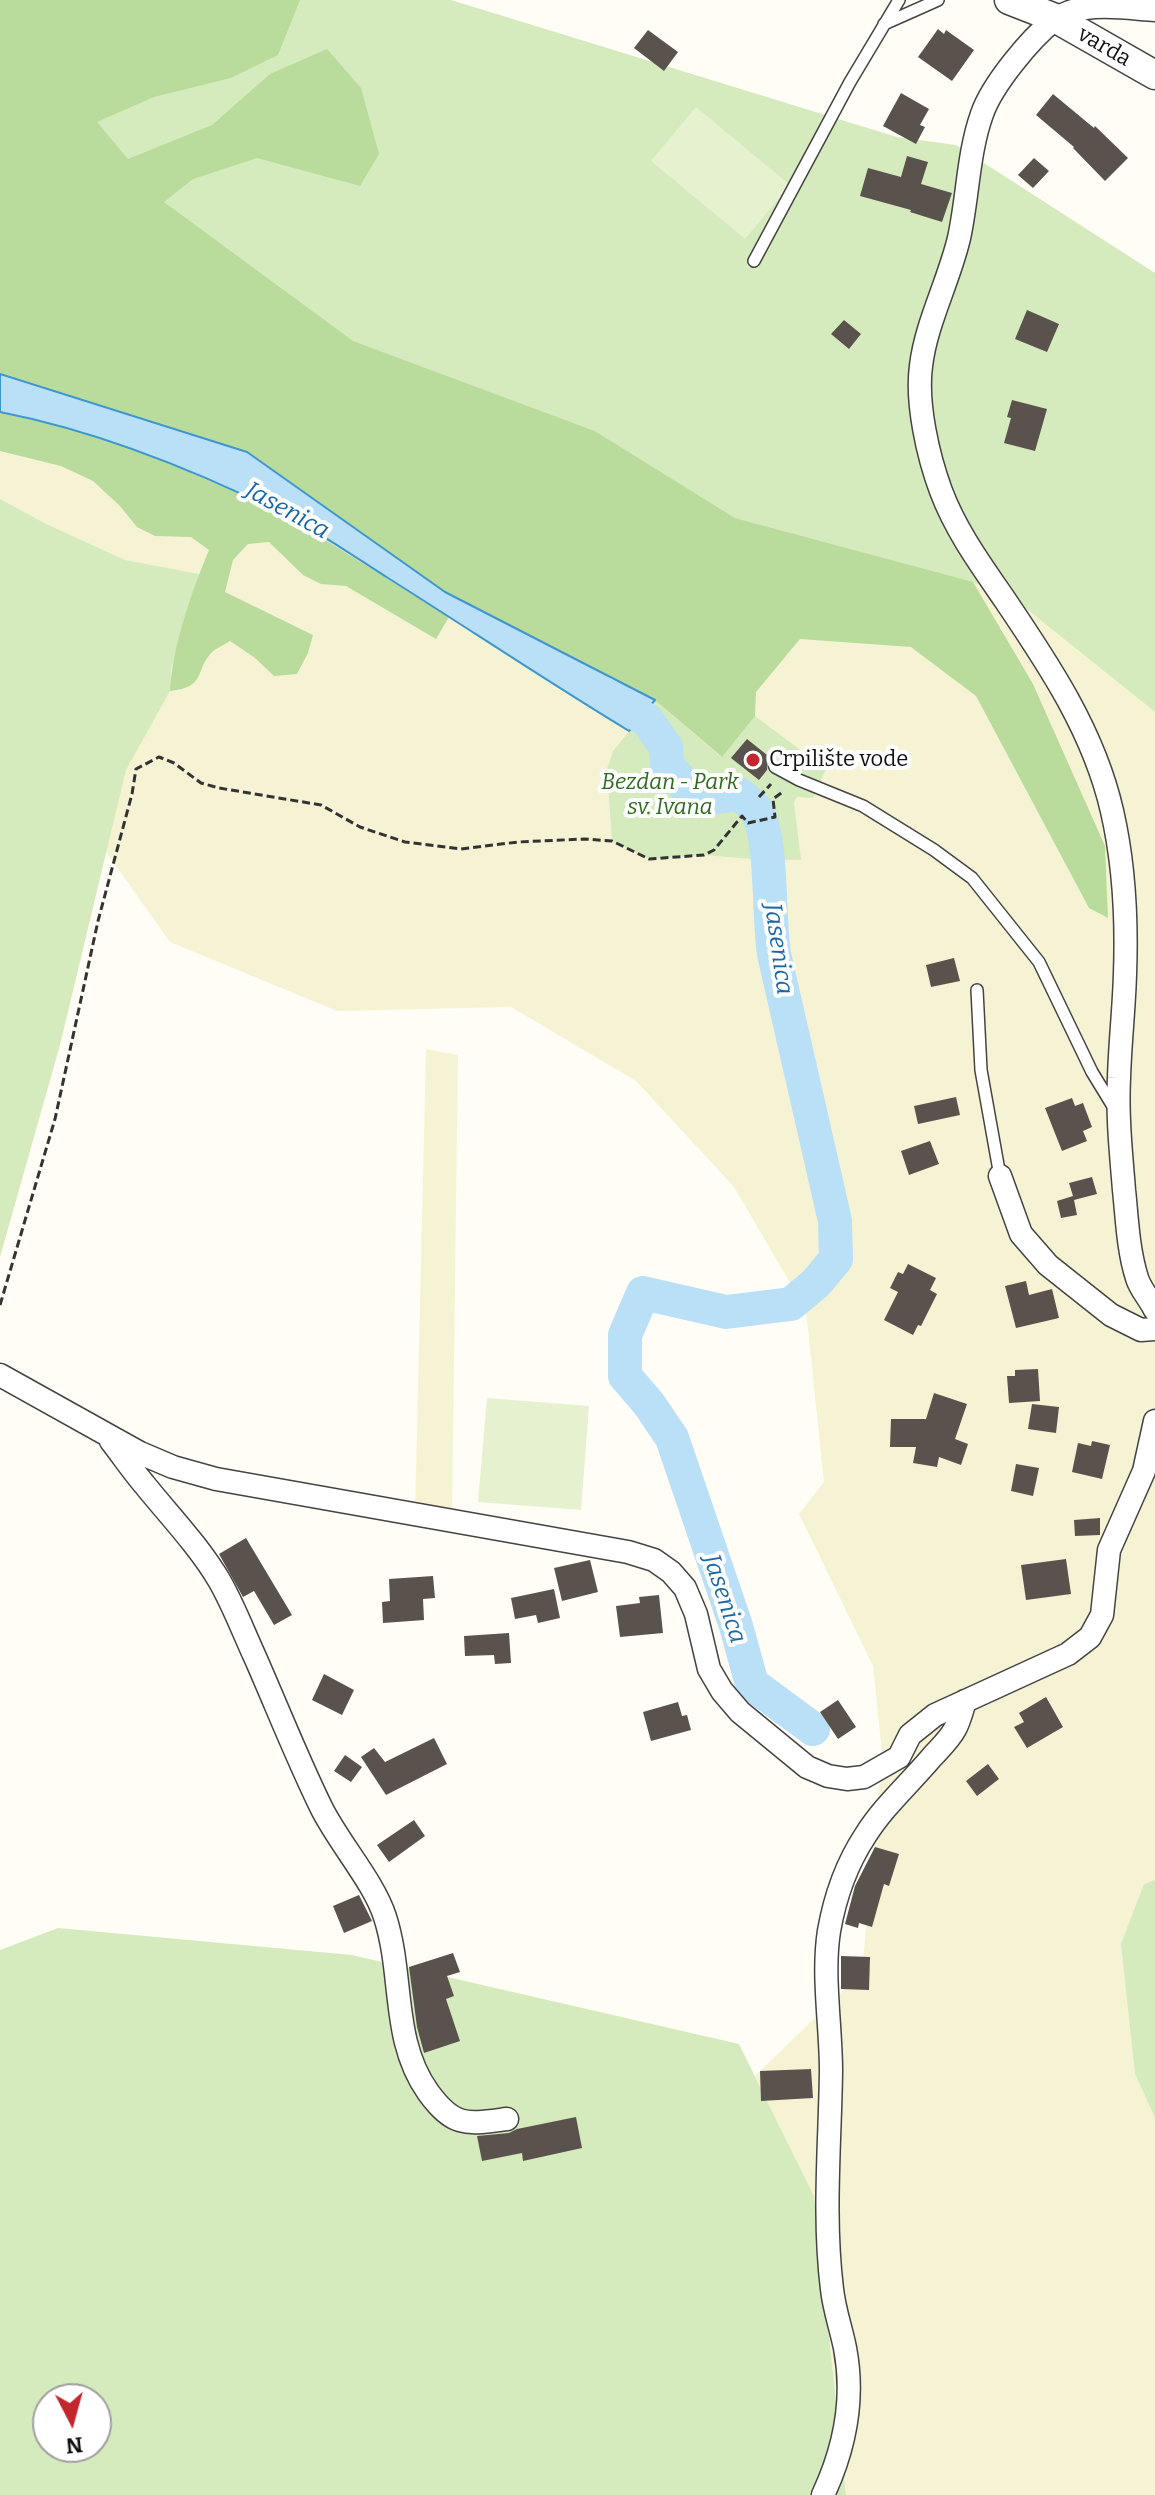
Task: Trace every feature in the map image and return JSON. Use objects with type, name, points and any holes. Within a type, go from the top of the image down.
[{"type":"street","name":"varda","points":[[1009,0],[1055,18],[1155,75]]},
{"type":"street","points":[[1154,1307],[1137,1281],[1119,1116],[1125,917],[1112,809],[1081,725],[1055,675],[955,523],[938,479],[921,402],[921,366],[959,237],[976,135],[994,89],[1016,59],[1055,18],[1091,6],[1155,10]]},
{"type":"street","points":[[1000,1176],[1021,1234],[1048,1265],[1111,1315],[1141,1330],[1155,1329]]},
{"type":"street","points":[[1154,1307],[1151,1271],[1155,1264]]},
{"type":"street","points":[[0,1375],[140,1453],[173,1467],[216,1479],[628,1552],[654,1560],[671,1572],[685,1588],[696,1614],[709,1669],[740,1712],[807,1767],[828,1776],[847,1779],[864,1777],[899,1757],[910,1735],[935,1715],[1068,1654],[1097,1629],[1102,1615],[1109,1550],[1144,1471],[1155,1421]]},
{"type":"street","points":[[104,1432],[218,1580],[322,1810],[385,1916],[403,2036],[413,2068],[429,2093],[458,2121],[471,2123],[507,2119]]},
{"type":"street","points":[[823,2495],[844,2437],[850,2377],[832,2290],[826,2188],[831,2074],[827,1977],[830,1928],[849,1863],[866,1834],[953,1733],[965,1701]]},
{"type":"lane","points":[[754,261],[899,0]]},
{"type":"lane","points":[[883,24],[938,0]]},
{"type":"lane","points":[[778,769],[863,806],[934,850],[972,878],[1039,962],[1092,1072],[1119,1116]]},
{"type":"lane","points":[[977,990],[981,1070],[1000,1176]]},
{"type":"path","points":[[0,1305],[55,1119],[98,921],[136,769],[147,761],[159,757],[174,763],[201,783],[219,788],[321,805],[360,827],[405,842],[461,849],[584,839],[612,841],[649,859],[704,855],[714,850],[742,816],[748,823],[775,817],[773,799]]},
{"type":"path","points":[[759,797],[778,769]]},
{"type":"green space","points":[[0,0],[1004,591],[1155,712],[1155,1880],[1144,1884],[1135,2074],[1155,2118],[1155,2495],[846,2495],[814,2196],[755,2076],[862,1972],[882,1752],[873,1666],[799,1514],[824,1482],[806,1310],[734,1187],[636,1081],[511,1007],[337,1011],[170,942],[84,821],[0,546]]},
{"type":"green space","points":[[0,0],[300,0],[278,55],[231,78],[154,97],[97,122],[128,159],[212,125],[270,74],[327,49],[361,88],[379,154],[360,186],[257,158],[193,179],[164,202],[353,341],[595,431],[735,518],[973,582],[1033,684],[1105,846],[1108,918],[1089,908],[976,696],[911,647],[800,639],[756,692],[755,716],[722,757],[655,700],[445,592],[247,452],[0,374]]},
{"type":"green space","points":[[223,0],[451,0],[897,137],[956,145],[1155,273],[1155,712],[1004,591],[735,518],[595,431],[352,341],[163,202],[96,122]]},
{"type":"green space","points":[[696,107],[790,185],[745,239],[651,161]]},
{"type":"green space","points":[[0,412],[51,422],[139,450],[282,513],[449,617],[436,639],[346,586],[321,584],[303,575],[269,542],[248,544],[233,560],[225,592],[313,635],[297,674],[274,676],[230,641],[212,652],[195,682],[170,691],[184,619],[209,550],[191,537],[155,536],[137,527],[93,481],[61,466],[0,451]]},
{"type":"green space","points":[[0,499],[125,560],[199,574],[171,669],[170,691],[126,770],[60,1045],[0,1257]]},
{"type":"green space","name":"Bezdan - Park sv. Ivana","points":[[655,700],[721,757],[755,716],[826,769],[813,798],[797,797],[794,802],[801,860],[704,855],[649,859],[612,841],[607,769],[613,751]]},
{"type":"green space","points":[[426,1049],[458,1055],[452,1521],[415,1514]]},
{"type":"green space","points":[[487,1398],[589,1406],[581,1510],[478,1502]]},
{"type":"green space","points":[[1155,1880],[1155,2118],[1135,2074],[1121,1944],[1144,1884]]},
{"type":"green space","points":[[58,1928],[352,1955],[739,2044],[814,2196],[846,2495],[0,2495],[0,1950]]},
{"type":"water","points":[[0,374],[247,452],[445,592],[655,700],[629,731],[293,519],[212,480],[107,440],[0,412]]},
{"type":"building","points":[[938,29],[944,34],[946,30],[974,50],[952,81],[918,57]]},
{"type":"building","points":[[648,30],[678,52],[664,71],[634,48]]},
{"type":"building","points":[[901,93],[929,109],[920,125],[925,127],[916,144],[883,126]]},
{"type":"building","points":[[1053,94],[1095,126],[1128,158],[1105,181],[1074,147],[1036,115]]},
{"type":"building","points":[[907,156],[928,162],[921,184],[952,193],[942,222],[860,196],[868,168],[901,177]]},
{"type":"building","points":[[1034,158],[1049,171],[1033,188],[1018,175]]},
{"type":"building","points":[[1027,310],[1059,324],[1047,352],[1015,339]]},
{"type":"building","points":[[844,320],[861,334],[849,349],[831,334]]},
{"type":"building","points":[[1012,400],[1047,409],[1035,451],[1004,443]]},
{"type":"building","name":"Crpilište vode","points":[[747,739],[772,759],[759,780],[731,758]]},
{"type":"building","points":[[954,958],[960,981],[931,987],[926,965]]},
{"type":"building","points":[[956,1097],[960,1115],[918,1124],[914,1106]]},
{"type":"building","points":[[1072,1098],[1075,1106],[1083,1103],[1092,1127],[1083,1131],[1087,1141],[1062,1151],[1045,1108]]},
{"type":"building","points":[[930,1141],[939,1164],[909,1175],[901,1151]]},
{"type":"building","points":[[1092,1177],[1097,1194],[1074,1200],[1077,1215],[1061,1218],[1057,1201],[1073,1196],[1069,1183]]},
{"type":"building","points":[[908,1264],[936,1278],[930,1290],[937,1294],[913,1335],[884,1320],[898,1292],[890,1288],[898,1272],[903,1274]]},
{"type":"building","points":[[1026,1281],[1029,1295],[1052,1289],[1059,1318],[1016,1328],[1005,1286]]},
{"type":"building","points":[[1038,1369],[1040,1401],[1009,1403],[1007,1376],[1015,1376],[1015,1370]]},
{"type":"building","points":[[934,1393],[967,1404],[955,1439],[968,1444],[961,1465],[939,1457],[937,1467],[913,1463],[916,1447],[890,1447],[891,1419],[926,1419]]},
{"type":"building","points":[[1032,1404],[1059,1407],[1056,1433],[1028,1429]]},
{"type":"building","points":[[1092,1441],[1110,1445],[1102,1479],[1072,1472],[1078,1443],[1091,1446]]},
{"type":"building","points":[[1016,1464],[1039,1468],[1033,1496],[1011,1491]]},
{"type":"building","points":[[1100,1518],[1100,1535],[1075,1536],[1074,1520]]},
{"type":"building","points":[[246,1538],[292,1615],[274,1625],[254,1591],[243,1597],[219,1554]]},
{"type":"building","points":[[1066,1559],[1071,1594],[1026,1600],[1021,1565]]},
{"type":"building","points":[[590,1560],[598,1592],[562,1601],[554,1568]]},
{"type":"building","points":[[433,1576],[435,1598],[423,1599],[424,1620],[383,1623],[382,1602],[390,1601],[389,1579]]},
{"type":"building","points":[[554,1589],[560,1618],[538,1623],[536,1615],[515,1619],[511,1598]]},
{"type":"building","points":[[659,1595],[663,1633],[620,1637],[616,1606],[640,1603],[639,1597]]},
{"type":"building","points":[[509,1633],[511,1663],[495,1664],[494,1655],[465,1656],[464,1636]]},
{"type":"building","points":[[324,1674],[354,1690],[342,1715],[312,1700]]},
{"type":"building","points":[[1046,1697],[1063,1727],[1027,1748],[1014,1727],[1024,1722],[1019,1713]]},
{"type":"building","points":[[838,1700],[856,1727],[838,1739],[820,1712]]},
{"type":"building","points":[[678,1702],[682,1716],[687,1715],[691,1730],[651,1741],[643,1712]]},
{"type":"building","points":[[434,1738],[447,1764],[386,1795],[361,1757],[374,1748],[385,1762]]},
{"type":"building","points":[[345,1755],[362,1767],[351,1782],[334,1771]]},
{"type":"building","points":[[988,1764],[999,1779],[977,1796],[966,1781]]},
{"type":"building","points":[[414,1820],[425,1836],[389,1862],[377,1845]]},
{"type":"building","points":[[875,1847],[899,1854],[889,1886],[884,1884],[872,1927],[859,1923],[858,1928],[845,1924],[855,1886]]},
{"type":"building","points":[[359,1895],[372,1921],[344,1933],[333,1906]]},
{"type":"building","points":[[453,1953],[460,1972],[447,1976],[454,1996],[446,1999],[460,2041],[424,2053],[417,2027],[409,1967]]},
{"type":"building","points":[[841,1956],[870,1957],[869,1990],[841,1989]]},
{"type":"building","points":[[811,2069],[813,2098],[761,2101],[760,2071]]},
{"type":"building","points":[[576,2117],[582,2148],[523,2161],[522,2153],[482,2161],[477,2136],[509,2133]]},
{"type":"waterway","name":"Jasenica","points":[[604,694],[647,720],[666,747],[667,765],[693,795],[704,799],[739,794],[752,804],[766,842],[774,954],[835,1221],[836,1259],[816,1283],[791,1304],[726,1312],[643,1293],[625,1335],[625,1376],[672,1438],[736,1626],[752,1684],[813,1729]]},
{"type":"place","name":"Crpilište vode","points":[[753,760]]}]
